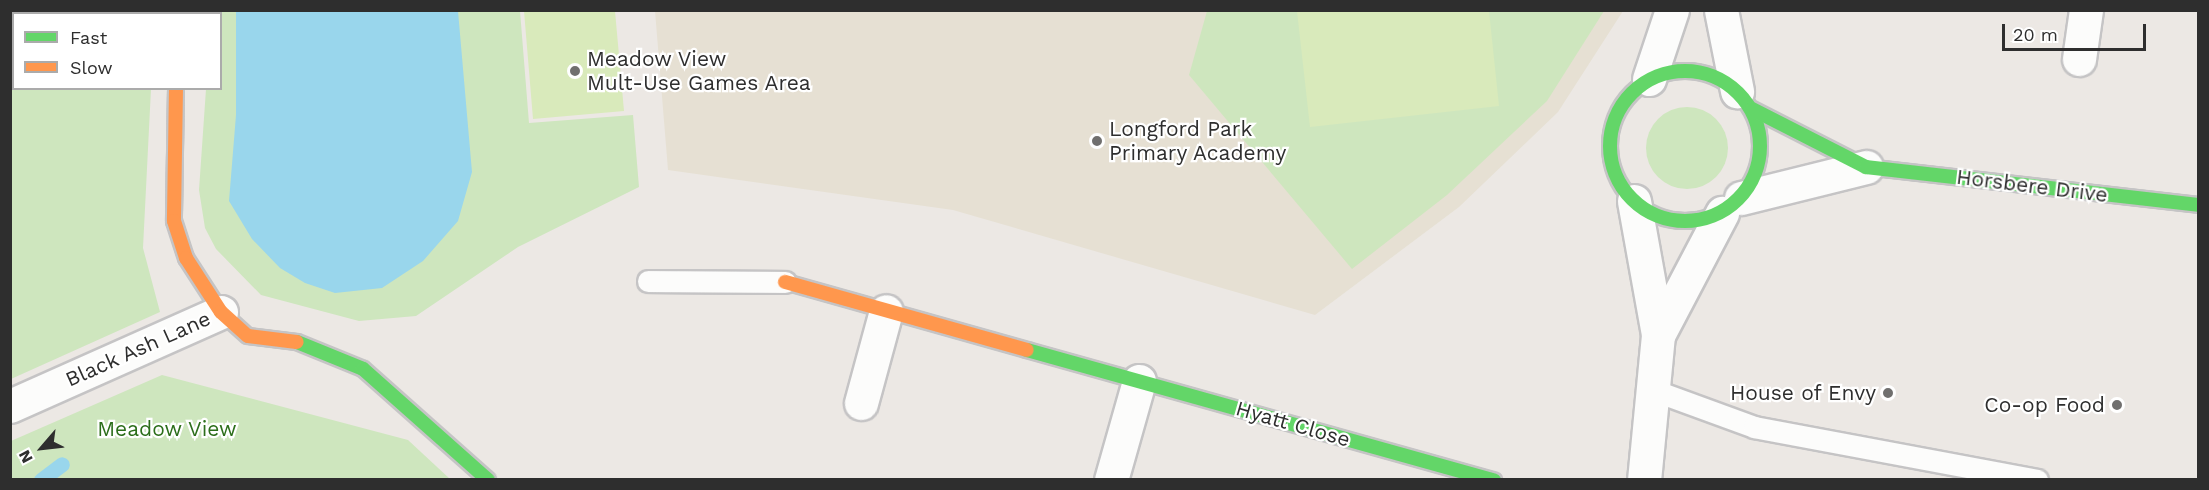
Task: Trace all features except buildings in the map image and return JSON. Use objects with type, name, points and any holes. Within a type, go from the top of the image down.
[{"type":"street","points":[[1649,79],[1672,10]]},
{"type":"street","points":[[1658,335],[1731,205],[1755,178],[1761,156],[1760,132],[1745,100],[1721,10]]},
{"type":"street","points":[[2079,59],[2086,10]]},
{"type":"street","points":[[1731,205],[1700,220],[1676,221],[1653,215],[1634,201],[1619,183],[1611,160],[1610,136],[1617,114],[1630,94],[1649,79],[1671,71],[1695,70],[1718,77],[1745,100]]},
{"type":"street","points":[[176,90],[174,221],[186,258],[221,312]]},
{"type":"street","name":"Horsbere Drive","points":[[1745,100],[1866,167]]},
{"type":"street","name":"Horsbere Drive","points":[[1731,205],[1866,167],[2199,205]]},
{"type":"street","points":[[1634,201],[1658,335],[1644,480]]},
{"type":"street","name":"Hyatt Close","points":[[785,282],[1139,381],[1445,473],[1494,480]]},
{"type":"street","points":[[861,403],[886,311]]},
{"type":"street","name":"Black Ash Lane","points":[[10,406],[221,312],[248,336],[298,342],[363,369],[488,480]]},
{"type":"street","points":[[1111,480],[1139,381]]},
{"type":"lane","points":[[648,281],[785,282]]},
{"type":"lane","points":[[1653,390],[1754,428],[2037,480]]},
{"type":"shaded area","name":"Longford Park Primary Academy","points":[[655,11],[1623,11],[1558,112],[1459,207],[1315,315],[953,210],[668,170]]},
{"type":"green space","points":[[11,10],[155,11],[12,12],[12,90],[151,90],[143,248],[160,312],[11,379]]},
{"type":"green space","points":[[520,11],[529,123],[633,115],[639,187],[518,247],[416,316],[359,321],[261,295],[216,249],[205,228],[199,190],[206,90],[222,90],[222,12],[212,12]]},
{"type":"green space","name":"Meadow View Mult-Use Games Area","points":[[524,11],[615,11],[624,111],[533,119]]},
{"type":"green space","points":[[1207,11],[1604,11],[1547,101],[1447,195],[1352,269],[1189,75]]},
{"type":"green space","points":[[1297,11],[1489,11],[1499,106],[1310,127]]},
{"type":"green space","points":[[1679,107],[1695,107],[1710,114],[1721,125],[1728,140],[1725,164],[1716,177],[1695,189],[1679,189],[1664,182],[1653,171],[1646,156],[1646,140],[1653,125],[1664,114]]},
{"type":"green space","name":"Meadow View","points":[[162,375],[408,440],[450,479],[11,479],[11,441]]},
{"type":"water","points":[[236,11],[458,11],[472,172],[458,221],[423,261],[382,288],[335,293],[305,283],[280,268],[252,239],[229,201],[236,115]]},
{"type":"waterway","points":[[41,480],[62,464]]},
{"type":"traffic: fast","points":[[1685,71],[1714,76],[1727,83],[1738,93],[1748,104],[1755,117],[1760,146],[1755,175],[1748,188],[1738,199],[1727,209],[1714,216],[1685,221],[1656,216],[1643,209],[1632,199],[1622,188],[1615,175],[1610,146],[1615,117],[1622,104],[1632,93],[1643,83],[1656,76],[1685,71]]},
{"type":"traffic: fast","points":[[1752,109],[1866,167],[2198,205]]},
{"type":"traffic: fast","points":[[297,342],[363,369],[488,480]]},
{"type":"traffic: fast","points":[[1027,350],[1494,480]]},
{"type":"traffic: slow","points":[[176,90],[174,221],[186,258],[221,312],[248,336],[297,342]]},
{"type":"traffic: slow","points":[[785,282],[1027,350]]},
{"type":"place","name":"Meadow View Mult-Use Games Area","points":[[575,71]]},
{"type":"place","name":"Longford Park Primary Academy","points":[[1097,141]]},
{"type":"place","name":"House of Envy","points":[[1888,393]]},
{"type":"place","name":"Co-op Food","points":[[2117,405]]}]
